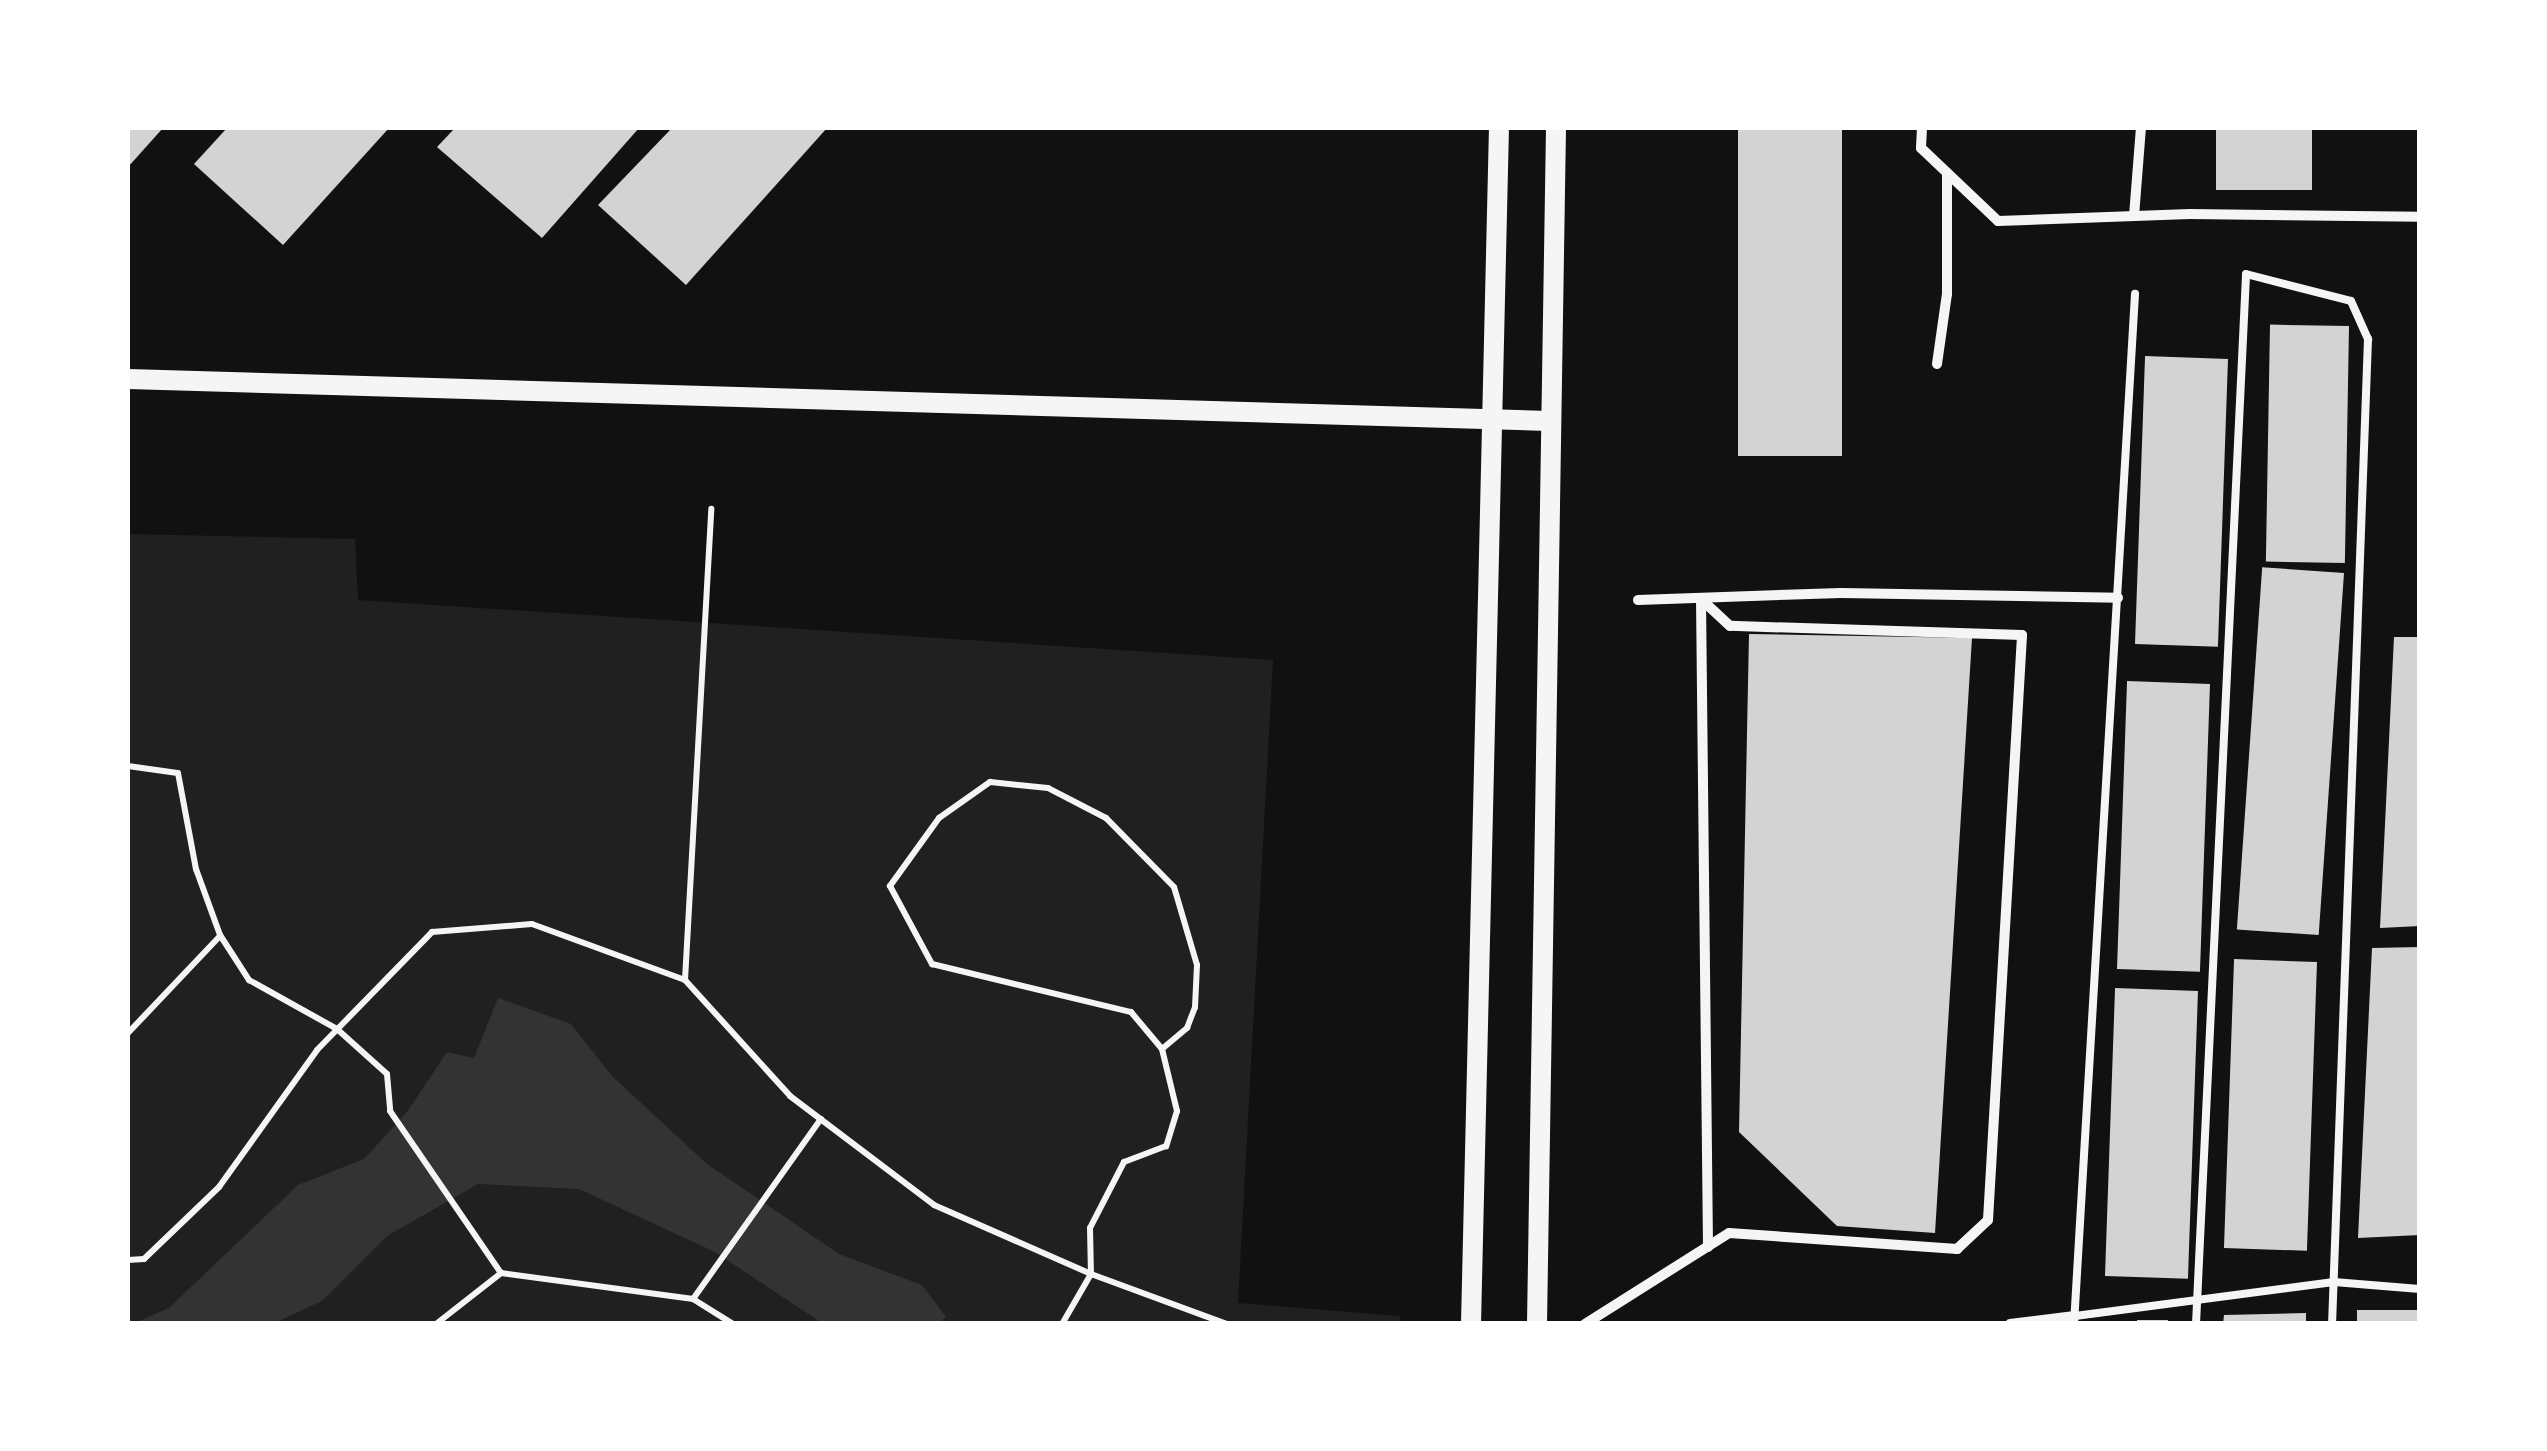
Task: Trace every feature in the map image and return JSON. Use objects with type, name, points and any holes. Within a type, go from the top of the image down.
[{"type":"main road","points":[[1470,1324],[1488,417],[1499,128]]},
{"type":"main road","points":[[1537,1324],[1548,421],[1556,128]]},
{"type":"main road","points":[[128,378],[1548,421]]},
{"type":"street","points":[[1922,128],[1921,148],[1998,221],[2134,216],[2420,218]]},
{"type":"street","points":[[2134,216],[2141,128]]},
{"type":"street","points":[[1937,364],[1946,294],[1947,173]]},
{"type":"street","points":[[1638,600],[1842,593],[2118,598]]},
{"type":"street","points":[[1586,1324],[1730,1233],[1957,1249],[1988,1220],[2022,634],[1730,626],[1701,600]]},
{"type":"street","points":[[1701,600],[1708,1246]]},
{"type":"street","points":[[2010,1324],[2074,1320]]},
{"type":"lane","points":[[2196,1324],[2246,274],[2351,301],[2368,340],[2332,1324]]},
{"type":"lane","points":[[2135,294],[2074,1320],[2334,1282],[2420,1289]]},
{"type":"path","points":[[685,980],[711,510]]},
{"type":"path","points":[[128,766],[178,774],[196,869],[220,935],[249,980],[337,1029],[386,1074],[390,1111],[501,1273]]},
{"type":"path","points":[[1062,1324],[1091,1274],[1090,1228],[1124,1162],[1166,1146],[1177,1111],[1162,1049],[1131,1012],[932,964],[890,886],[939,818],[990,782],[1048,788],[1106,818],[1174,888],[1197,965],[1195,1006],[1187,1028],[1162,1049]]},
{"type":"path","points":[[128,1260],[144,1259],[219,1187],[337,1029],[432,932],[532,924],[685,980],[790,1096],[934,1205],[1091,1274],[1226,1324]]},
{"type":"path","points":[[128,1033],[220,935]]},
{"type":"path","points":[[693,1299],[821,1119]]},
{"type":"path","points":[[436,1324],[501,1273],[693,1299],[733,1324]]},
{"type":"shaded area","points":[[128,534],[355,539],[358,600],[1273,660],[1238,1303],[1400,1316],[1401,1323],[128,1324]]},
{"type":"shaded area","points":[[498,998],[571,1024],[612,1076],[707,1164],[839,1254],[922,1285],[946,1317],[940,1323],[822,1323],[715,1252],[579,1189],[478,1184],[387,1236],[322,1301],[274,1323],[132,1324],[169,1308],[298,1185],[364,1159],[407,1112],[447,1052],[474,1058]]},
{"type":"building","points":[[128,128],[163,128],[128,167]]},
{"type":"building","points":[[227,128],[389,128],[283,245],[194,164]]},
{"type":"building","points":[[455,128],[639,128],[542,238],[437,147]]},
{"type":"building","points":[[672,128],[827,128],[686,285],[598,205]]},
{"type":"building","points":[[1738,128],[1842,128],[1842,456],[1738,456]]},
{"type":"building","points":[[2216,128],[2312,128],[2312,190],[2216,190]]},
{"type":"building","points":[[2270,325],[2349,326],[2345,563],[2266,562]]},
{"type":"building","points":[[2145,356],[2228,359],[2218,647],[2135,644]]},
{"type":"building","points":[[2262,567],[2344,573],[2319,935],[2237,929]]},
{"type":"building","points":[[1749,634],[1972,638],[1935,1233],[1837,1226],[1739,1132]]},
{"type":"building","points":[[2394,637],[2420,637],[2420,926],[2380,928]]},
{"type":"building","points":[[2127,681],[2210,684],[2200,972],[2117,969]]},
{"type":"building","points":[[2420,947],[2420,1235],[2358,1238],[2372,948]]},
{"type":"building","points":[[2234,959],[2317,962],[2307,1251],[2224,1248]]},
{"type":"building","points":[[2115,988],[2198,991],[2188,1279],[2105,1276]]},
{"type":"building","points":[[2357,1310],[2420,1310],[2420,1324],[2357,1324]]},
{"type":"building","points":[[2306,1313],[2306,1324],[2223,1324],[2224,1315]]},
{"type":"building","points":[[2137,1320],[2168,1320],[2168,1324],[2137,1324]]}]
